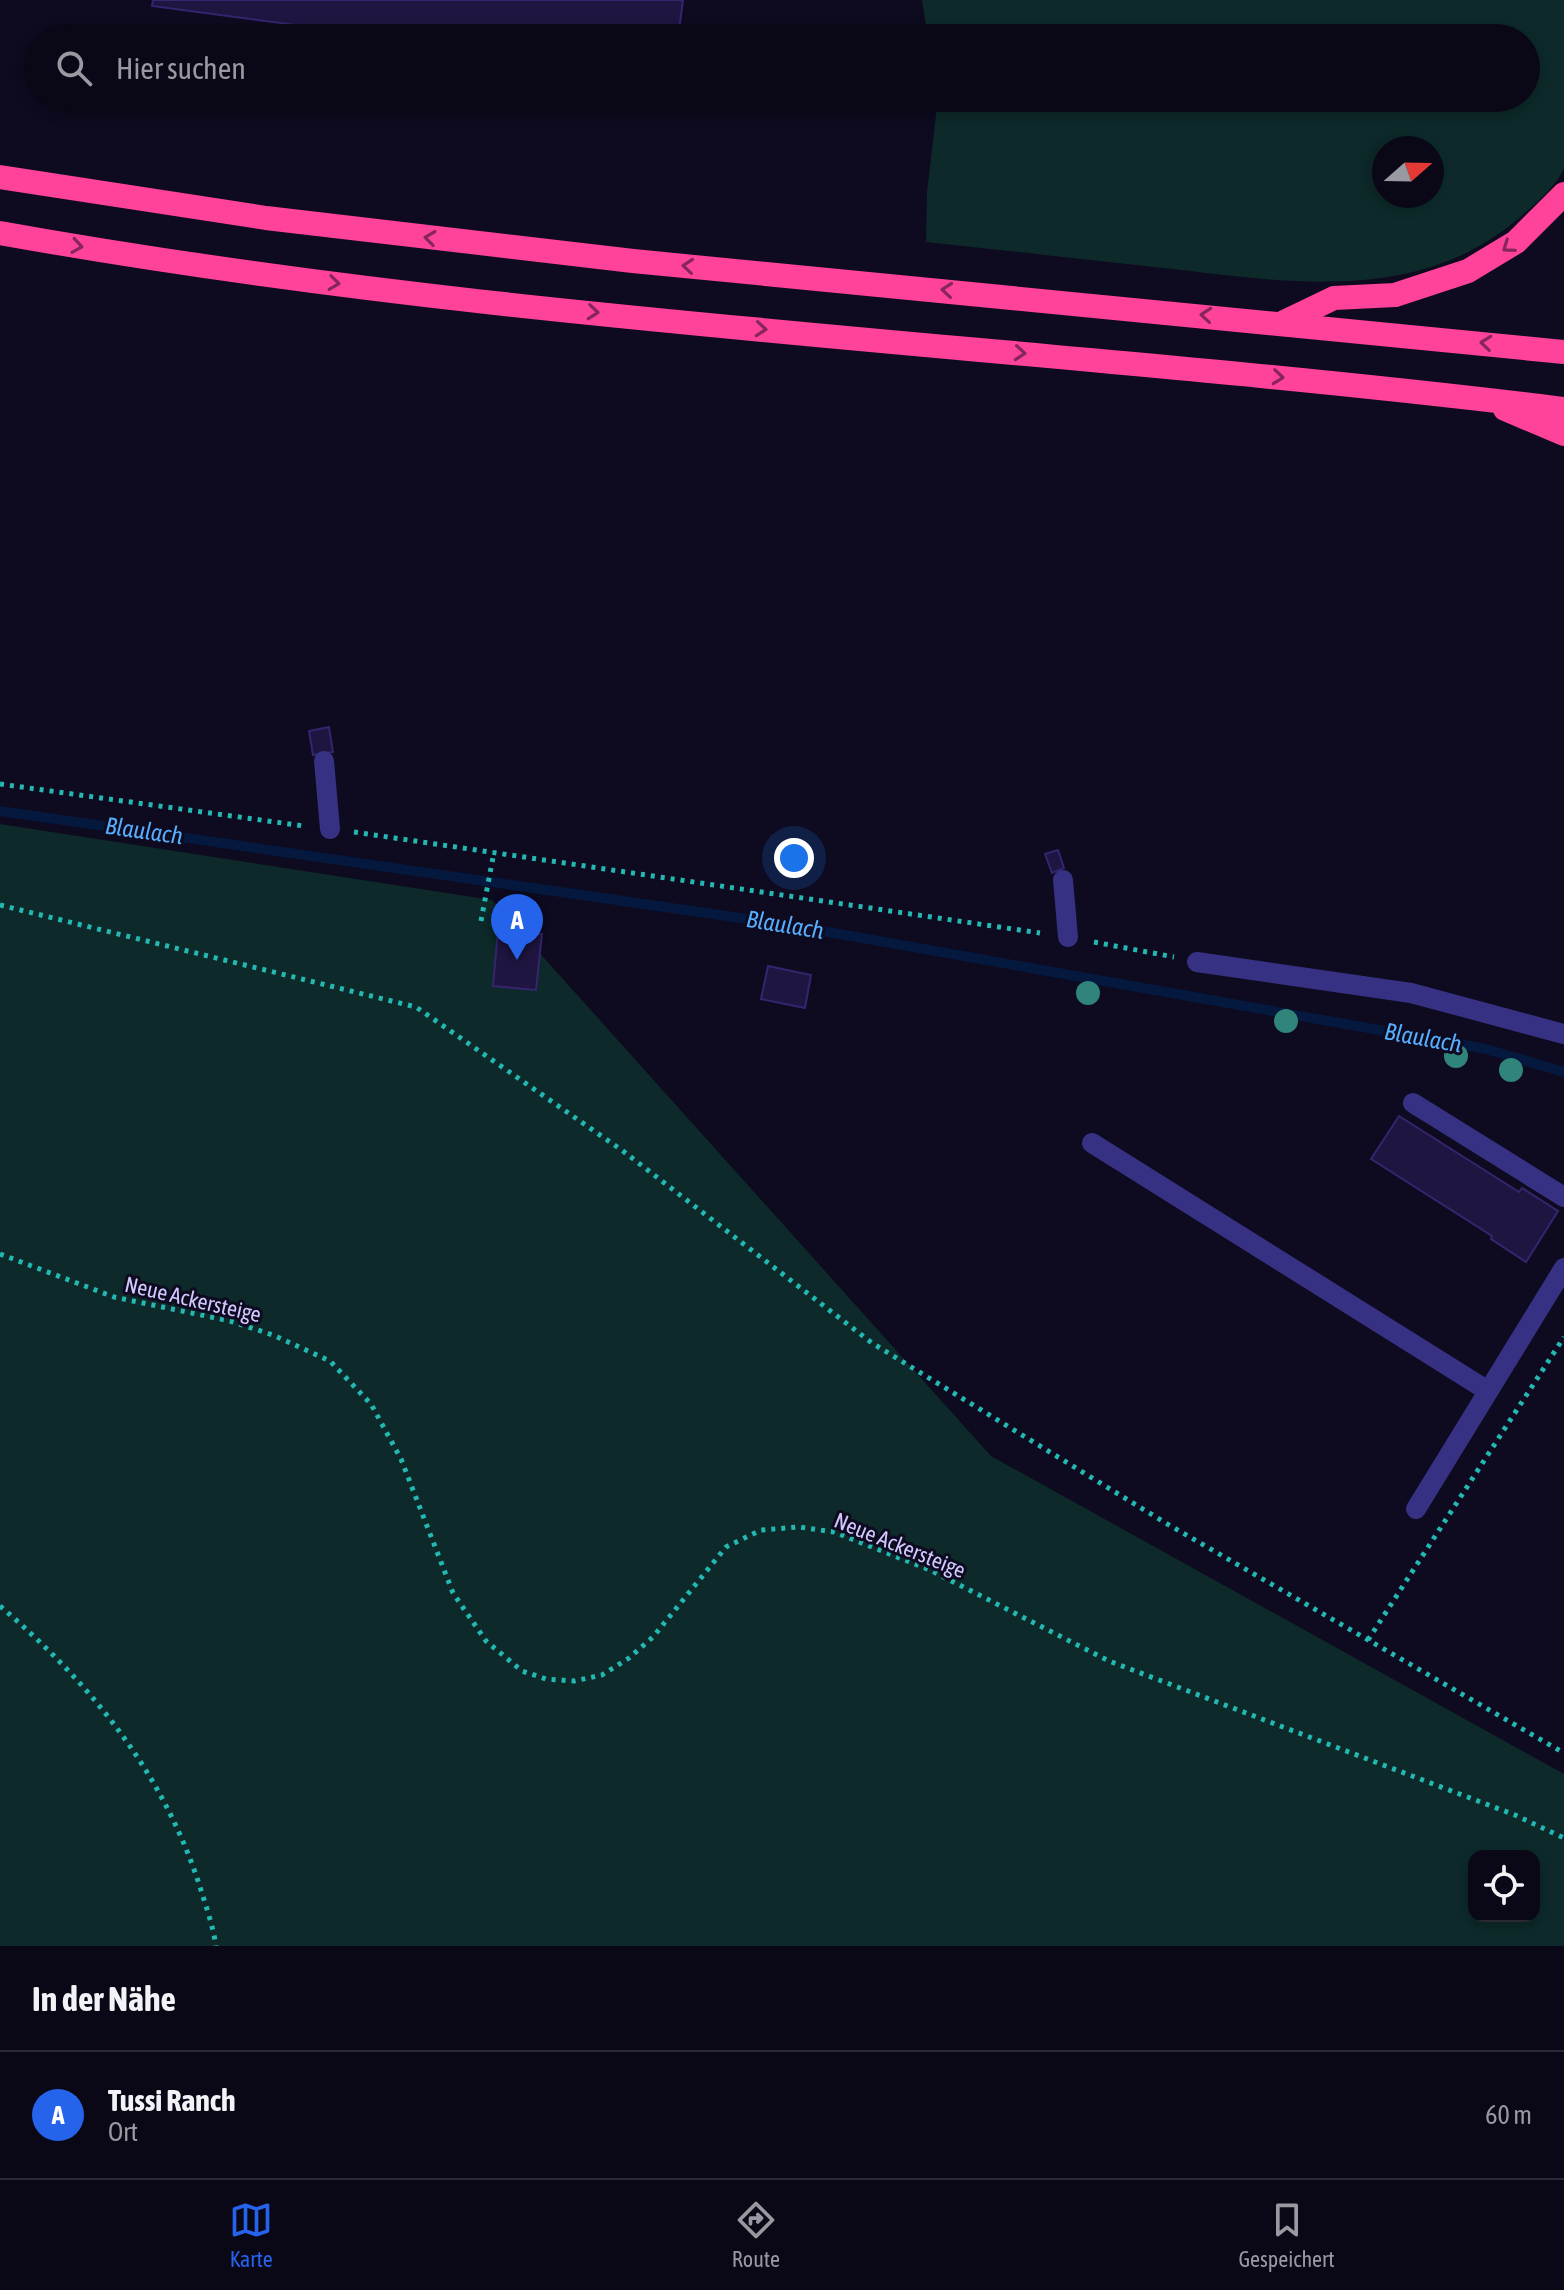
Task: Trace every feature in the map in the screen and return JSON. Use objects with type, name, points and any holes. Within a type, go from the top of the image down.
[{"type":"highway","points":[[0,177],[266,218],[617,260],[1283,322],[1564,352]]},
{"type":"highway","points":[[1283,322],[1334,298],[1395,295],[1468,271],[1516,242],[1564,194]]},
{"type":"highway","points":[[0,233],[298,278],[528,306],[1564,409]]},
{"type":"highway","points":[[1485,399],[1564,434]]},
{"type":"lane","points":[[324,761],[330,829]]},
{"type":"lane","points":[[1063,880],[1068,937]]},
{"type":"lane","points":[[1197,962],[1411,993],[1564,1034]]},
{"type":"lane","points":[[1413,1103],[1564,1197]]},
{"type":"lane","points":[[1092,1143],[1488,1391]]},
{"type":"lane","points":[[1416,1509],[1564,1268]]},
{"type":"path","points":[[0,784],[494,852],[650,878],[1068,937],[1197,962]]},
{"type":"path","points":[[481,921],[494,852]]},
{"type":"path","points":[[0,905],[416,1007],[623,1151],[872,1343],[1164,1522],[1564,1753]]},
{"type":"path","name":"Neue Ackersteige","points":[[0,1254],[114,1297],[230,1321],[273,1335],[330,1361],[371,1404],[401,1459],[453,1593],[486,1641],[522,1671],[546,1679],[574,1681],[602,1675],[629,1658],[653,1637],[726,1547],[761,1530],[799,1527],[834,1532],[930,1570],[1109,1661],[1202,1700],[1515,1815],[1564,1838]]},
{"type":"path","points":[[1368,1640],[1564,1337]]},
{"type":"path","points":[[0,1606],[76,1677],[125,1736],[154,1780],[190,1856],[216,1946]]},
{"type":"green space","points":[[922,0],[1564,0],[1564,169],[1549,191],[1514,222],[1473,249],[1430,267],[1384,278],[1337,282],[1289,281],[926,242],[927,192],[936,112],[1540,112],[1540,24],[926,24]]},
{"type":"green space","points":[[0,824],[492,900],[991,1456],[1564,1774],[1564,1946],[0,1946]]},
{"type":"building","points":[[153,0],[683,0],[680,24],[288,24],[152,6]]},
{"type":"building","points":[[329,727],[333,752],[313,755],[309,731]]},
{"type":"building","points":[[1058,850],[1064,868],[1052,873],[1045,854]]},
{"type":"building","points":[[498,930],[542,934],[536,990],[493,986]]},
{"type":"building","points":[[768,966],[811,975],[805,1008],[761,999]]},
{"type":"building","points":[[1399,1116],[1519,1192],[1522,1188],[1558,1211],[1526,1262],[1491,1239],[1492,1236],[1371,1159]]},
{"type":"waterway","name":"Blaulach","points":[[0,811],[789,925],[1486,1049],[1564,1072]]},
{"type":"place","name":"Tussi Ranch","points":[[517,960]]}]
